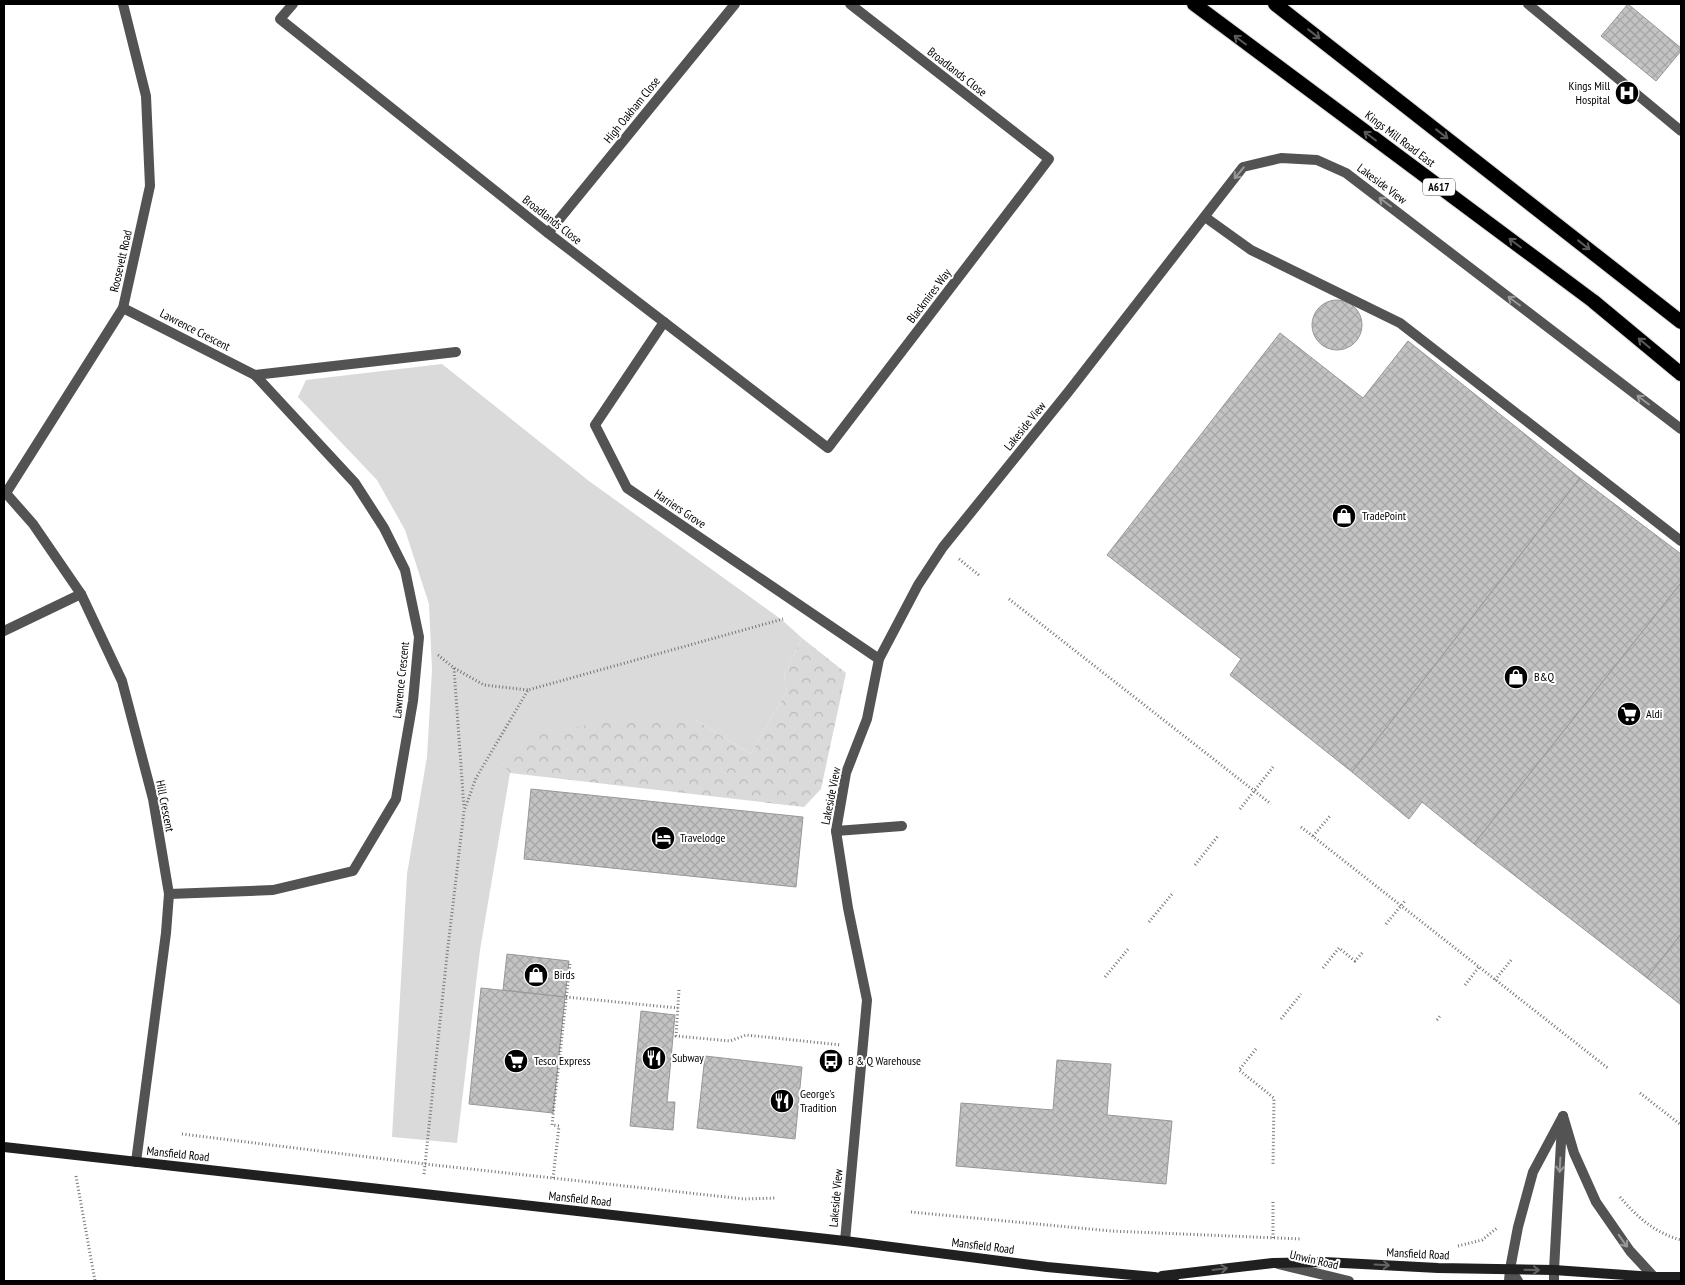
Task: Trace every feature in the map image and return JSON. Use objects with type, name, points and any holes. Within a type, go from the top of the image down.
[{"type":"highway","name":"Kings Mill Road East","points":[[1194,4],[1593,301],[1681,374]]},
{"type":"highway","points":[[1275,4],[1681,322]]},
{"type":"main road","name":"Mansfield Road","points":[[4,1147],[844,1241],[1038,1266],[1154,1277],[1174,1281]]},
{"type":"main road","name":"Mansfield Road","points":[[1154,1277],[1272,1263],[1324,1262],[1438,1268],[1554,1270],[1654,1277],[1681,1276]]},
{"type":"street","name":"Roosevelt Road","points":[[5,492],[123,308],[150,186],[146,96],[123,4]]},
{"type":"street","name":"Broadlands Close","points":[[293,4],[280,19],[548,233],[828,448]]},
{"type":"street","name":"High Oakham Close","points":[[548,233],[735,4]]},
{"type":"street","name":"Broadlands Close","points":[[850,4],[1049,159]]},
{"type":"street","points":[[1528,4],[1681,130]]},
{"type":"street","name":"Lakeside View","points":[[844,1241],[866,1000],[848,908],[836,831],[846,773],[867,719],[879,659],[918,586],[943,547],[1069,391],[1244,167],[1280,158],[1317,160],[1346,173],[1681,429]]},
{"type":"street","name":"Blackmires Way","points":[[828,448],[1049,159]]},
{"type":"street","points":[[1205,217],[1251,250],[1400,323],[1681,541]]},
{"type":"street","name":"Lawrence Crescent","points":[[123,308],[255,375],[355,483],[384,528],[405,570],[419,638],[413,700],[396,799],[353,871],[272,890],[169,894]]},
{"type":"street","name":"Harriers Grove","points":[[664,322],[595,425],[627,488],[879,659]]},
{"type":"street","points":[[255,375],[456,352]]},
{"type":"street","name":"Hill Crescent","points":[[5,492],[32,524],[81,594],[122,681],[152,799],[169,894],[166,933],[136,1162]]},
{"type":"street","points":[[4,631],[81,594]]},
{"type":"street","points":[[836,831],[902,826]]},
{"type":"street","points":[[1509,1281],[1518,1227],[1533,1172],[1562,1116]]},
{"type":"street","points":[[1554,1281],[1562,1116]]},
{"type":"street","points":[[1562,1116],[1574,1153],[1596,1202],[1630,1251],[1654,1277]]},
{"type":"street","name":"Unwin Road","points":[[1272,1263],[1349,1281]]},
{"type":"street","points":[[1510,1269],[1518,1281]]},
{"type":"path","points":[[957,557],[980,576]]},
{"type":"path","points":[[1009,599],[1271,804]]},
{"type":"path","points":[[419,638],[454,668],[484,685],[528,690],[782,620],[801,606]]},
{"type":"path","points":[[422,1194],[464,811],[454,668]]},
{"type":"path","points":[[464,811],[476,778],[528,690]]},
{"type":"path","points":[[1240,809],[1273,767]]},
{"type":"path","points":[[1313,836],[1330,816]]},
{"type":"path","points":[[1301,827],[1609,1069]]},
{"type":"path","points":[[1195,866],[1218,836]]},
{"type":"path","points":[[1149,922],[1172,894]]},
{"type":"path","points":[[1386,924],[1404,901]]},
{"type":"path","points":[[1105,978],[1129,948]]},
{"type":"path","points":[[1323,968],[1339,948],[1355,961],[1363,952]]},
{"type":"path","points":[[1496,980],[1512,959]]},
{"type":"path","points":[[553,1178],[559,1126],[552,1125],[570,964]]},
{"type":"path","points":[[1464,985],[1479,967]]},
{"type":"path","points":[[680,990],[676,1036],[730,1041],[746,1035],[862,1047]]},
{"type":"path","points":[[1281,1019],[1301,994]]},
{"type":"path","points":[[566,997],[678,1008]]},
{"type":"path","points":[[1437,1020],[1440,1016]]},
{"type":"path","points":[[1256,1049],[1240,1070],[1274,1098],[1274,1164]]},
{"type":"path","points":[[1640,1092],[1681,1125]]},
{"type":"path","points":[[182,1134],[425,1164],[744,1199],[776,1198]]},
{"type":"path","points":[[73,1155],[95,1281]]},
{"type":"path","points":[[1618,1194],[1636,1215],[1651,1228],[1681,1240]]},
{"type":"path","points":[[1273,1201],[1273,1238]]},
{"type":"path","points":[[911,1212],[1111,1230],[1302,1239]]},
{"type":"path","points":[[1449,1245],[1459,1246],[1482,1240],[1500,1224]]},
{"type":"green space","points":[[442,364],[589,481],[782,620],[802,638],[784,675],[787,691],[751,754],[696,720],[503,764],[510,773],[480,950],[457,1143],[392,1137],[407,874],[427,757],[432,670],[429,604],[405,530],[377,480],[298,397],[306,380]]},
{"type":"green space","points":[[802,638],[846,673],[821,789],[804,807],[510,773],[503,765],[526,736],[622,719],[696,720],[751,754],[787,691],[784,675]]},
{"type":"building","points":[[1628,4],[1681,48],[1681,51],[1656,81],[1601,36]]},
{"type":"building","points":[[1342,300],[1355,307],[1361,315],[1361,335],[1355,343],[1347,349],[1332,350],[1319,343],[1313,335],[1312,320],[1319,307],[1327,301]]},
{"type":"building","name":"TradePoint","points":[[1280,333],[1363,398],[1408,341],[1580,478],[1352,772],[1230,675],[1241,659],[1107,555]]},
{"type":"building","name":"B&Q","points":[[1580,478],[1681,554],[1681,583],[1474,844],[1422,802],[1409,819],[1352,772]]},
{"type":"building","name":"Aldi","points":[[1681,583],[1681,934],[1647,978],[1474,844]]},
{"type":"building","name":"Travelodge","points":[[531,789],[803,817],[796,887],[524,859]]},
{"type":"building","points":[[1681,934],[1681,1005],[1647,978]]},
{"type":"building","name":"Birds","points":[[507,954],[569,961],[565,997],[503,990]]},
{"type":"building","name":"Tesco Express","points":[[481,988],[565,997],[553,1113],[469,1104]]},
{"type":"building","name":"Subway","points":[[641,1011],[675,1015],[667,1102],[675,1102],[673,1130],[630,1126]]},
{"type":"building","points":[[705,1056],[802,1067],[795,1139],[697,1128]]},
{"type":"building","points":[[1057,1060],[1111,1064],[1107,1115],[1172,1121],[1166,1184],[956,1166],[961,1103],[1053,1110]]},
{"type":"place","name":"Kings Mill Hospital","points":[[1627,93]]},
{"type":"place","name":"TradePoint","points":[[1344,516]]},
{"type":"place","name":"B&Q","points":[[1516,677]]},
{"type":"place","name":"Aldi","points":[[1629,714]]},
{"type":"place","name":"Travelodge","points":[[663,838]]},
{"type":"place","name":"Birds","points":[[536,975]]},
{"type":"place","name":"Subway","points":[[654,1058]]},
{"type":"place","name":"Tesco Express","points":[[516,1061]]},
{"type":"place","name":"B & Q Warehouse","points":[[831,1061]]},
{"type":"place","name":"George's Tradition","points":[[782,1101]]}]
